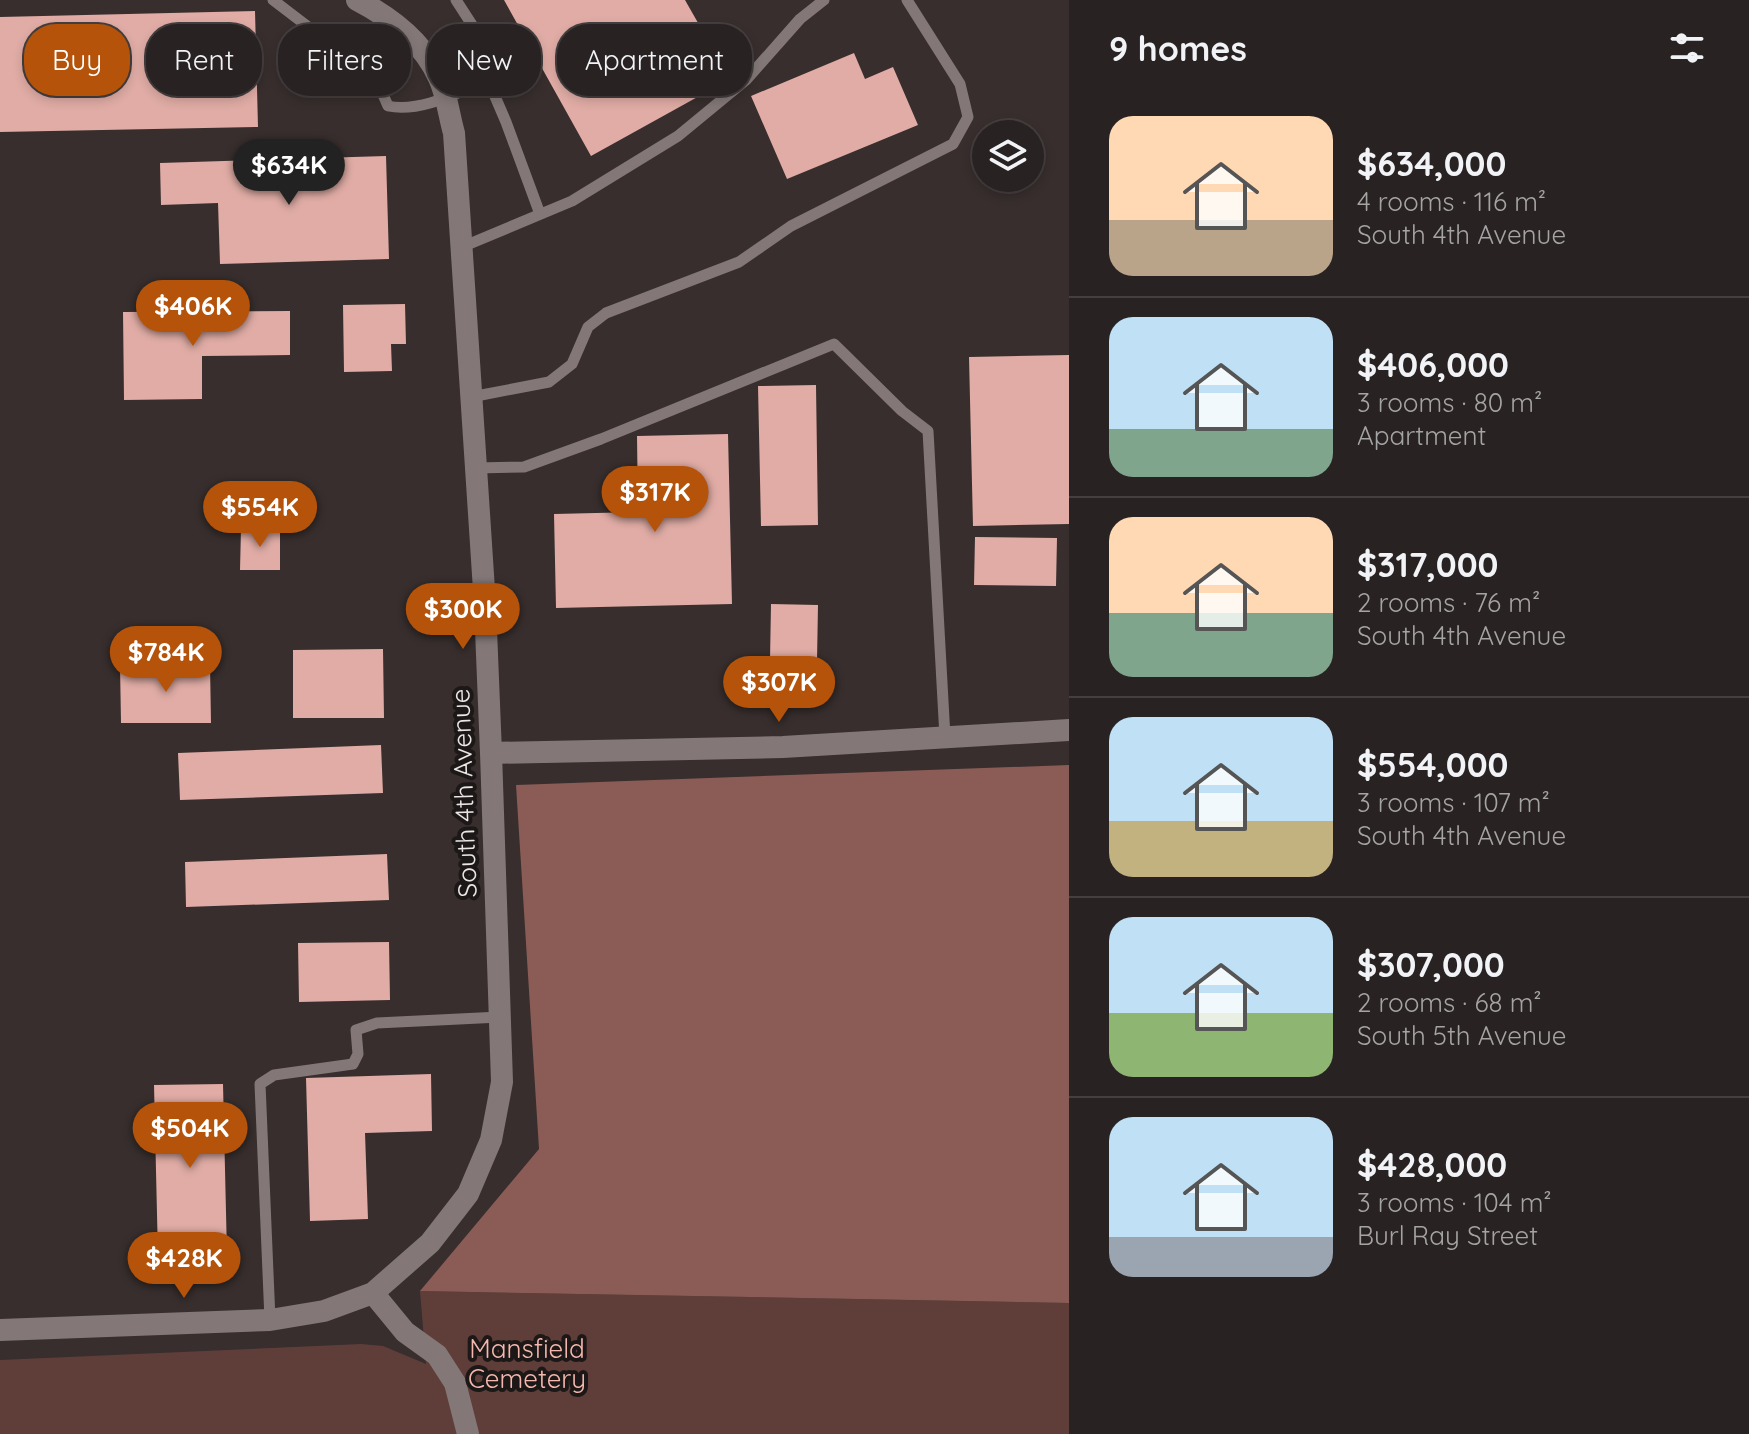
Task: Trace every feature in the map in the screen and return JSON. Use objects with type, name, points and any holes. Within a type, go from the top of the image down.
[{"type":"street","name":"South 4th Avenue","points":[[357,0],[385,14],[417,45],[439,77],[454,133],[491,753],[502,1082],[491,1140],[468,1194],[430,1243],[373,1293]]},
{"type":"street","points":[[491,753],[783,747],[1069,730]]},
{"type":"street","points":[[0,1330],[270,1320],[324,1311],[373,1293],[405,1332],[437,1355],[455,1383],[468,1434]]},
{"type":"lane","points":[[273,0],[378,83],[388,106],[402,109],[444,97]]},
{"type":"lane","points":[[456,0],[472,24]]},
{"type":"lane","points":[[462,247],[572,201],[678,136],[746,80],[800,19],[824,0]]},
{"type":"lane","points":[[471,397],[549,382],[572,364],[588,327],[606,313],[739,262],[791,226],[953,144],[968,117],[960,84],[907,0]]},
{"type":"lane","points":[[495,96],[540,214]]},
{"type":"lane","points":[[476,468],[524,467],[834,344],[902,411],[928,431],[945,737]]},
{"type":"lane","points":[[270,1320],[260,1084],[274,1075],[353,1064],[358,1054],[356,1030],[377,1023],[500,1017]]},
{"type":"green space","name":"Mansfield Cemetery","points":[[420,1291],[1069,1303],[1069,1434],[0,1434],[0,1360],[361,1344],[383,1346],[426,1364]]},
{"type":"shaded area","points":[[1069,765],[1069,1303],[420,1291],[539,1149],[516,785]]},
{"type":"building","points":[[504,0],[685,0],[699,24],[557,24],[557,95],[541,66],[541,24],[517,24]]},
{"type":"building","points":[[255,11],[255,24],[146,24],[146,96],[257,96],[258,127],[0,132],[0,17]]},
{"type":"building","points":[[854,53],[865,79],[893,67],[918,125],[787,179],[752,96]]},
{"type":"building","points":[[558,96],[699,96],[591,156]]},
{"type":"building","points":[[386,156],[389,259],[220,264],[218,203],[161,205],[160,163]]},
{"type":"building","points":[[405,304],[406,344],[391,344],[392,371],[344,372],[343,305]]},
{"type":"building","points":[[290,311],[290,355],[202,356],[202,399],[124,400],[123,312]]},
{"type":"building","points":[[1069,355],[1069,524],[973,526],[969,357]]},
{"type":"building","points":[[816,385],[818,525],[761,526],[758,386]]},
{"type":"building","points":[[728,434],[732,604],[556,608],[554,514],[638,512],[637,436]]},
{"type":"building","points":[[241,528],[280,529],[280,570],[240,570]]},
{"type":"building","points":[[975,537],[1057,538],[1056,586],[974,585]]},
{"type":"building","points":[[771,604],[818,605],[817,661],[770,660]]},
{"type":"building","points":[[383,649],[384,718],[293,718],[293,650]]},
{"type":"building","points":[[120,665],[210,665],[211,723],[121,723]]},
{"type":"building","points":[[381,745],[383,793],[180,800],[178,753]]},
{"type":"building","points":[[387,854],[389,900],[186,907],[185,862]]},
{"type":"building","points":[[389,942],[390,1000],[299,1002],[298,943]]},
{"type":"building","points":[[431,1074],[432,1131],[365,1133],[368,1219],[310,1221],[306,1078]]},
{"type":"building","points":[[223,1084],[227,1255],[158,1257],[154,1085]]}]
